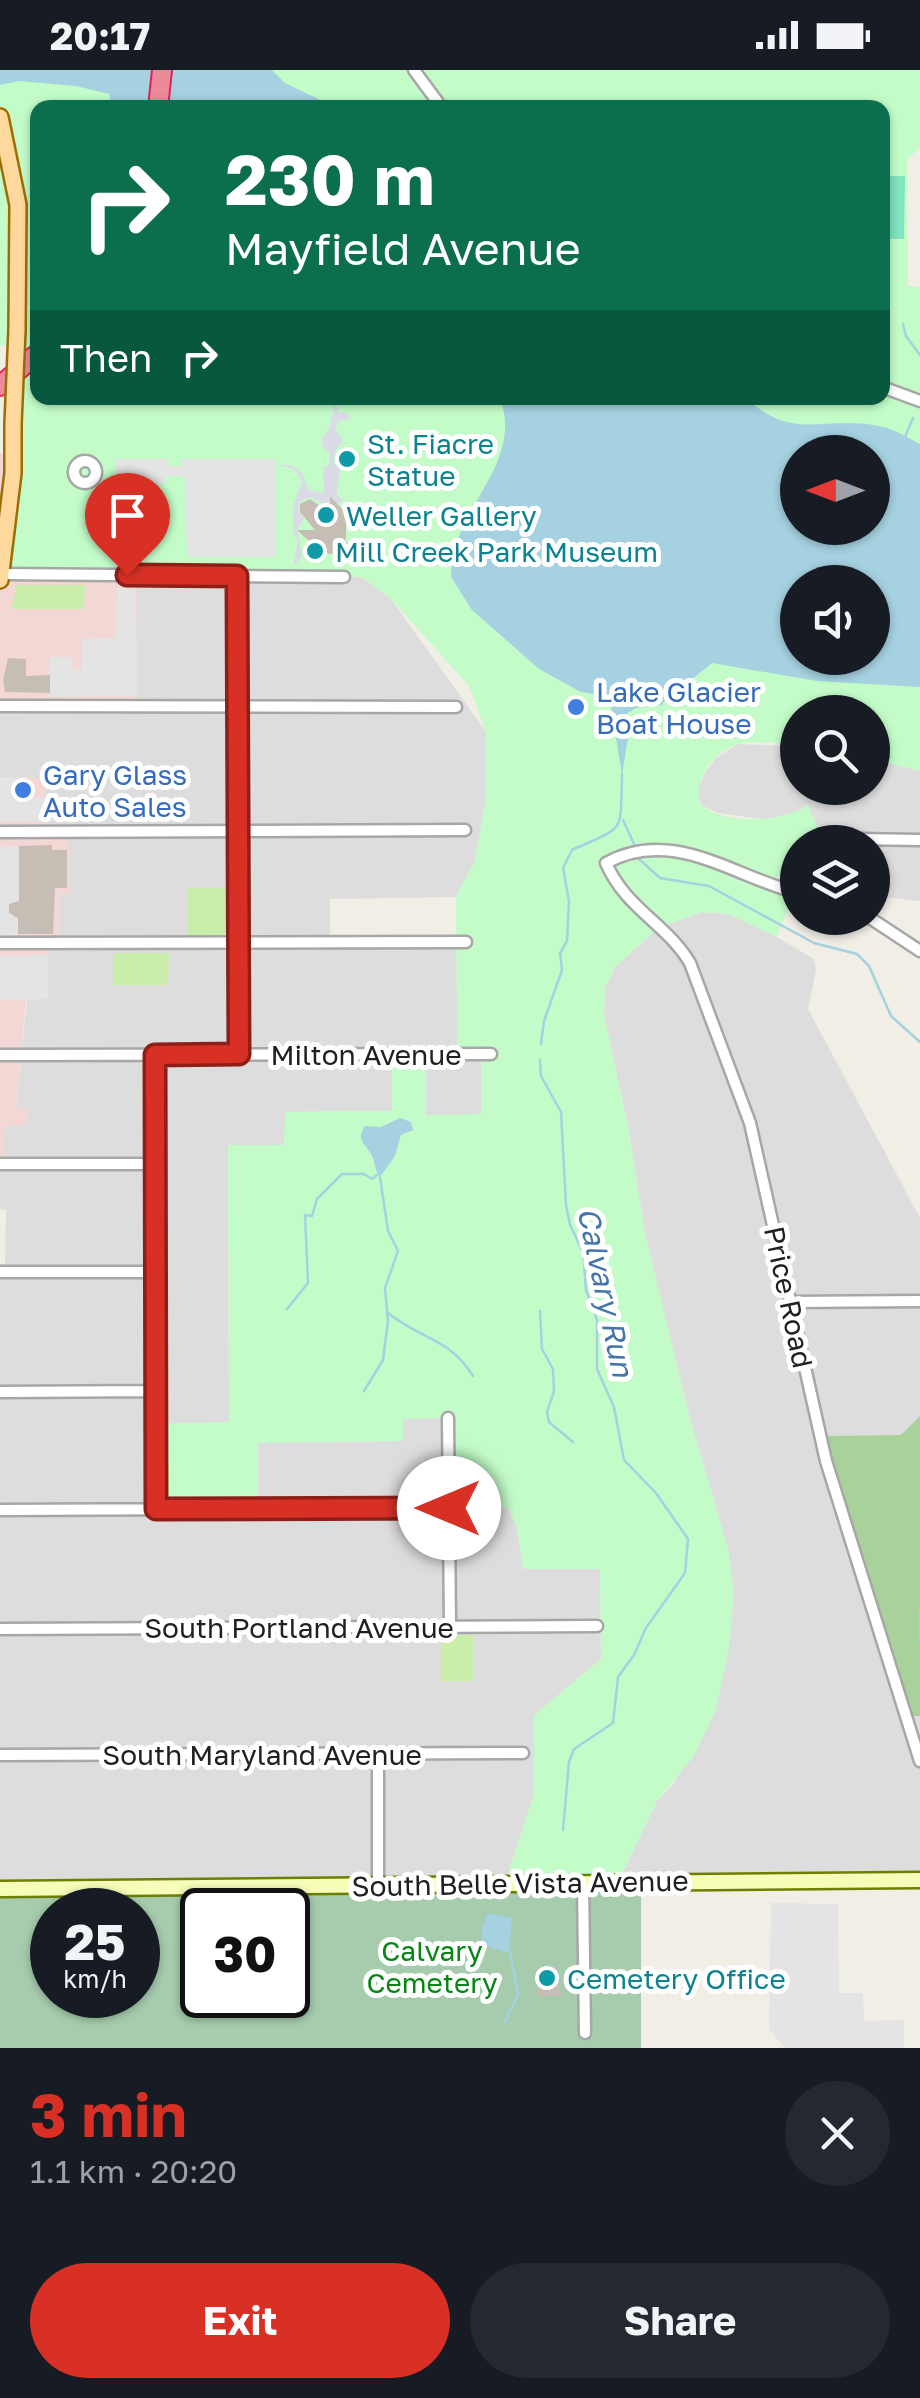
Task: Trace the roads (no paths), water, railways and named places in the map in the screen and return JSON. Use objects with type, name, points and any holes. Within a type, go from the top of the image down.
[{"type":"highway","points":[[159,100],[162,70]]},
{"type":"highway","points":[[0,386],[30,360]]},
{"type":"main road","points":[[0,117],[20,228],[11,504],[2,543],[0,577]]},
{"type":"main road","points":[[0,524],[10,464]]},
{"type":"street","points":[[414,70],[436,100]]},
{"type":"street","points":[[890,390],[920,401]]},
{"type":"street","points":[[237,576],[239,1054]]},
{"type":"street","points":[[0,577],[344,577]]},
{"type":"street","points":[[0,706],[456,707]]},
{"type":"street","points":[[0,832],[465,830]]},
{"type":"street","points":[[890,839],[920,840]]},
{"type":"street","name":"Price Road","points":[[780,885],[676,850],[642,848],[606,862],[624,897],[690,962],[750,1123],[826,1461],[920,1761]]},
{"type":"street","points":[[890,931],[920,951]]},
{"type":"street","points":[[0,942],[466,942]]},
{"type":"street","name":"Milton Avenue","points":[[0,1055],[491,1054]]},
{"type":"street","points":[[155,1055],[156,1509]]},
{"type":"street","points":[[0,1164],[155,1164]]},
{"type":"street","points":[[0,1272],[156,1272]]},
{"type":"street","points":[[790,1302],[920,1301]]},
{"type":"street","points":[[0,1392],[156,1391]]},
{"type":"street","points":[[448,1418],[450,1626]]},
{"type":"street","points":[[0,1510],[449,1508]]},
{"type":"street","name":"South Portland Avenue","points":[[0,1628],[597,1626]]},
{"type":"street","name":"South Maryland Avenue","points":[[0,1755],[523,1753]]},
{"type":"street","points":[[378,1754],[378,1885]]},
{"type":"street","name":"South Belle Vista Avenue","points":[[0,1889],[920,1880]]},
{"type":"street","points":[[583,1883],[585,2033]]},
{"type":"water","points":[[0,70],[272,70],[285,83],[320,100],[110,100],[109,94],[76,86],[19,81],[0,85]]},
{"type":"water","points":[[501,405],[755,405],[780,420],[796,424],[863,424],[897,432],[920,444],[920,687],[782,675],[890,675],[890,565],[780,565],[780,675],[712,663],[685,685],[673,688],[662,705],[636,708],[626,714],[629,732],[622,775],[611,707],[600,695],[581,692],[539,669],[472,610],[451,577],[462,529],[503,445]]},
{"type":"water","points":[[400,1118],[411,1122],[413,1130],[401,1135],[395,1156],[380,1177],[362,1141],[362,1131],[365,1126],[381,1127]]},
{"type":"water","points":[[488,1913],[512,1918],[509,1953],[482,1945],[482,1928]]},
{"type":"waterway","points":[[903,324],[906,336],[920,355]]},
{"type":"waterway","points":[[905,437],[913,418]]},
{"type":"waterway","name":"Calvary Run","points":[[541,1044],[544,1021],[562,970],[560,953],[567,941],[569,901],[563,868],[572,850],[617,826],[622,774]]},
{"type":"waterway","points":[[623,820],[635,846]]},
{"type":"waterway","points":[[639,859],[660,878],[709,886],[814,943],[857,954],[869,966],[891,1016],[920,1042]]},
{"type":"waterway","name":"Calvary Run","points":[[540,1060],[541,1076],[561,1112],[566,1205],[570,1225],[583,1252],[586,1290],[597,1320],[597,1369],[614,1407],[624,1460],[656,1493],[688,1539],[685,1573],[618,1677],[613,1723],[574,1749],[569,1762],[563,1830]]},
{"type":"waterway","points":[[287,1309],[308,1283],[305,1215],[312,1216],[317,1199],[342,1174],[364,1174],[372,1179],[377,1175]]},
{"type":"waterway","points":[[364,1391],[383,1360],[388,1321],[385,1288],[398,1251],[388,1231],[380,1177]]},
{"type":"waterway","points":[[540,1311],[542,1349],[553,1369],[549,1422],[573,1442]]},
{"type":"waterway","points":[[388,1313],[455,1354],[473,1376]]},
{"type":"waterway","points":[[920,1612],[920,1641]]},
{"type":"waterway","name":"Calvary Run","points":[[505,2022],[518,1994],[510,1952]]},
{"type":"place","name":"St. Fiacre Statue","points":[[347,459]]},
{"type":"place","name":"Weller Gallery","points":[[326,515]]},
{"type":"place","name":"Mill Creek Park Museum","points":[[315,551]]},
{"type":"place","name":"Lake Glacier Boat House","points":[[576,707]]},
{"type":"place","name":"Gary Glass Auto Sales","points":[[23,790]]},
{"type":"place","name":"Cemetery Office","points":[[547,1978]]},
{"type":"park label","name":"Calvary Cemetery","points":[[432,1966]]}]
